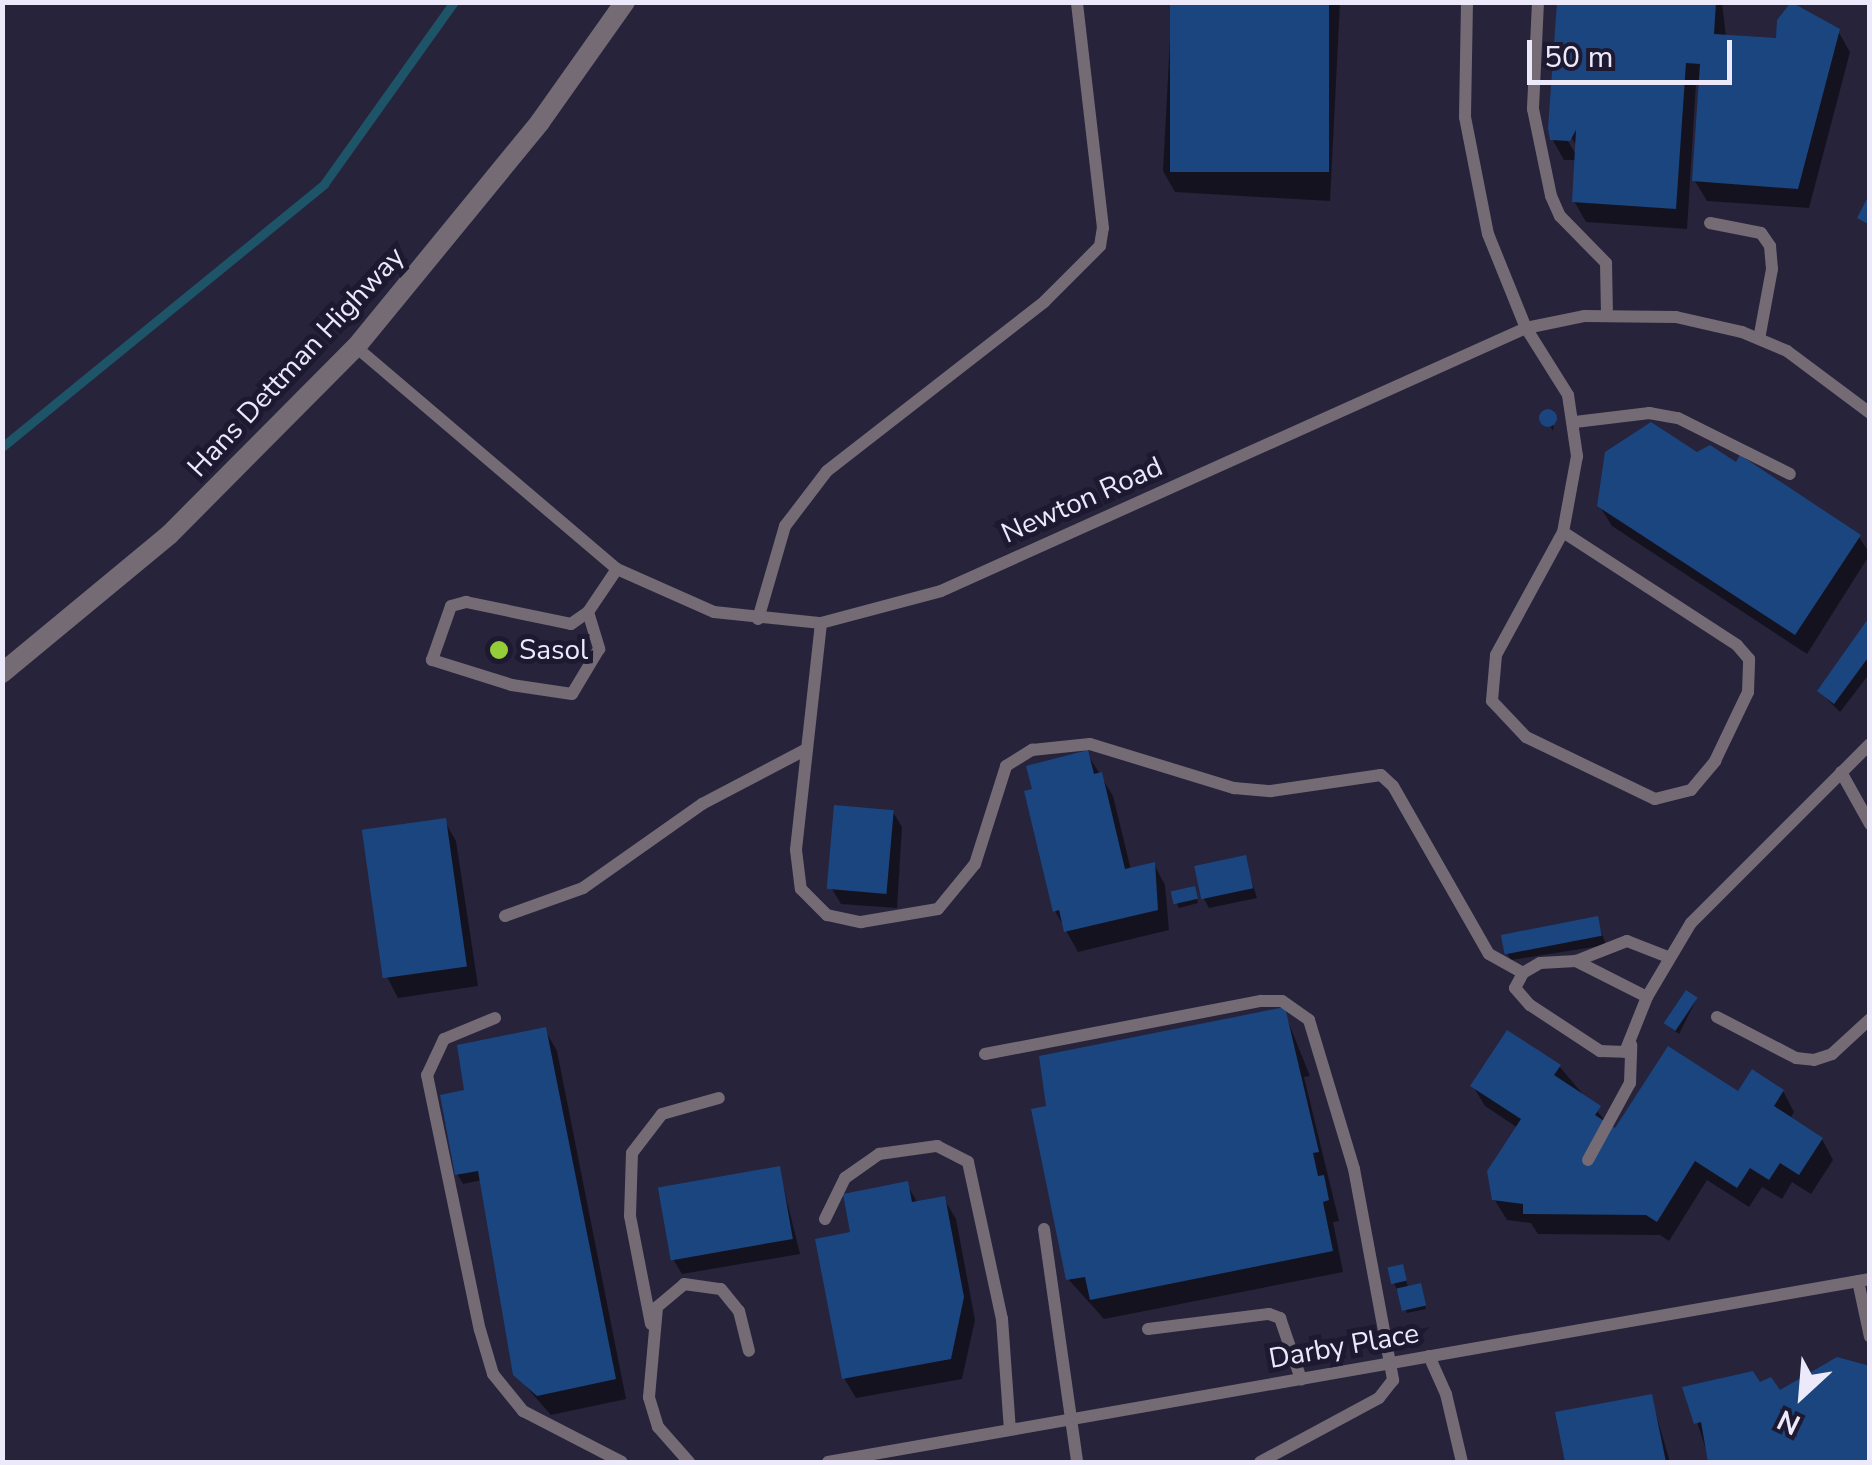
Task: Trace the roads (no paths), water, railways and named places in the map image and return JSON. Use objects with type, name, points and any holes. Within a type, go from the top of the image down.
[{"type":"street","name":"Hans Dettman Highway","points":[[2,673],[169,534],[356,347],[540,122],[625,2]]},
{"type":"lane","points":[[758,619],[785,526],[827,471],[1045,302],[1100,246],[1104,228],[1077,2]]},
{"type":"lane","points":[[1467,2],[1465,116],[1488,234],[1526,328],[1563,385],[1575,422],[1578,456],[1563,532],[1496,656],[1492,701],[1526,737],[1654,798],[1691,790],[1714,762],[1748,692],[1750,659],[1738,645],[1563,532]]},
{"type":"lane","points":[[1538,2],[1533,110],[1551,196],[1560,216],[1606,263],[1607,314]]},
{"type":"lane","points":[[1710,223],[1746,228],[1770,246],[1772,270],[1759,339]]},
{"type":"lane","name":"Newton Road","points":[[356,347],[617,570],[714,612],[822,622],[941,590],[1526,328],[1607,314],[1676,317],[1759,339],[1787,351],[1870,413]]},
{"type":"lane","points":[[1575,422],[1649,414],[1678,418],[1790,474]]},
{"type":"lane","points":[[588,612],[600,649],[572,694],[512,686],[432,660],[447,612],[458,603],[557,624],[580,621],[617,570]]},
{"type":"lane","points":[[822,622],[796,850],[801,889],[827,914],[860,922],[938,909],[975,864],[1006,766],[1032,750],[1090,744],[1234,788],[1271,791],[1380,775],[1393,786],[1490,954],[1522,973]]},
{"type":"lane","points":[[1588,1160],[1630,1083],[1631,1045],[1647,997],[1668,957],[1692,923],[1870,744]]},
{"type":"lane","points":[[505,916],[582,888],[702,804],[805,750]]},
{"type":"lane","points":[[1841,772],[1870,824]]},
{"type":"lane","points":[[1631,1045],[1615,1056],[1600,1052],[1530,1006],[1515,988],[1522,973],[1552,960],[1576,961],[1626,941],[1668,957]]},
{"type":"lane","points":[[1576,961],[1647,997]]},
{"type":"lane","points":[[986,1054],[1261,1001],[1296,1007],[1315,1034],[1354,1169],[1393,1380],[1379,1398],[1260,1462]]},
{"type":"lane","points":[[1717,1017],[1796,1058],[1814,1060],[1832,1054],[1870,1019]]},
{"type":"lane","points":[[496,1018],[444,1038],[427,1075],[484,1344],[493,1374],[524,1411],[622,1462]]},
{"type":"lane","points":[[689,1462],[658,1426],[650,1396],[650,1324],[630,1216],[632,1153],[662,1114],[719,1098]]},
{"type":"lane","points":[[825,1220],[845,1178],[879,1154],[936,1146],[968,1162],[1002,1319],[1010,1430]]},
{"type":"lane","points":[[1044,1229],[1068,1421],[1077,1462]]},
{"type":"lane","points":[[1864,1280],[1870,1336]]},
{"type":"lane","name":"Darby Place","points":[[828,1462],[1864,1280]]},
{"type":"lane","points":[[650,1324],[668,1294],[705,1282],[732,1298],[749,1352]]},
{"type":"lane","points":[[1148,1329],[1269,1314],[1280,1318],[1301,1379]]},
{"type":"lane","points":[[1430,1356],[1452,1414],[1462,1462]]},
{"type":"waterway","points":[[2,447],[324,184],[454,2]]},
{"type":"place","name":"Sasol","points":[[499,650]]}]
